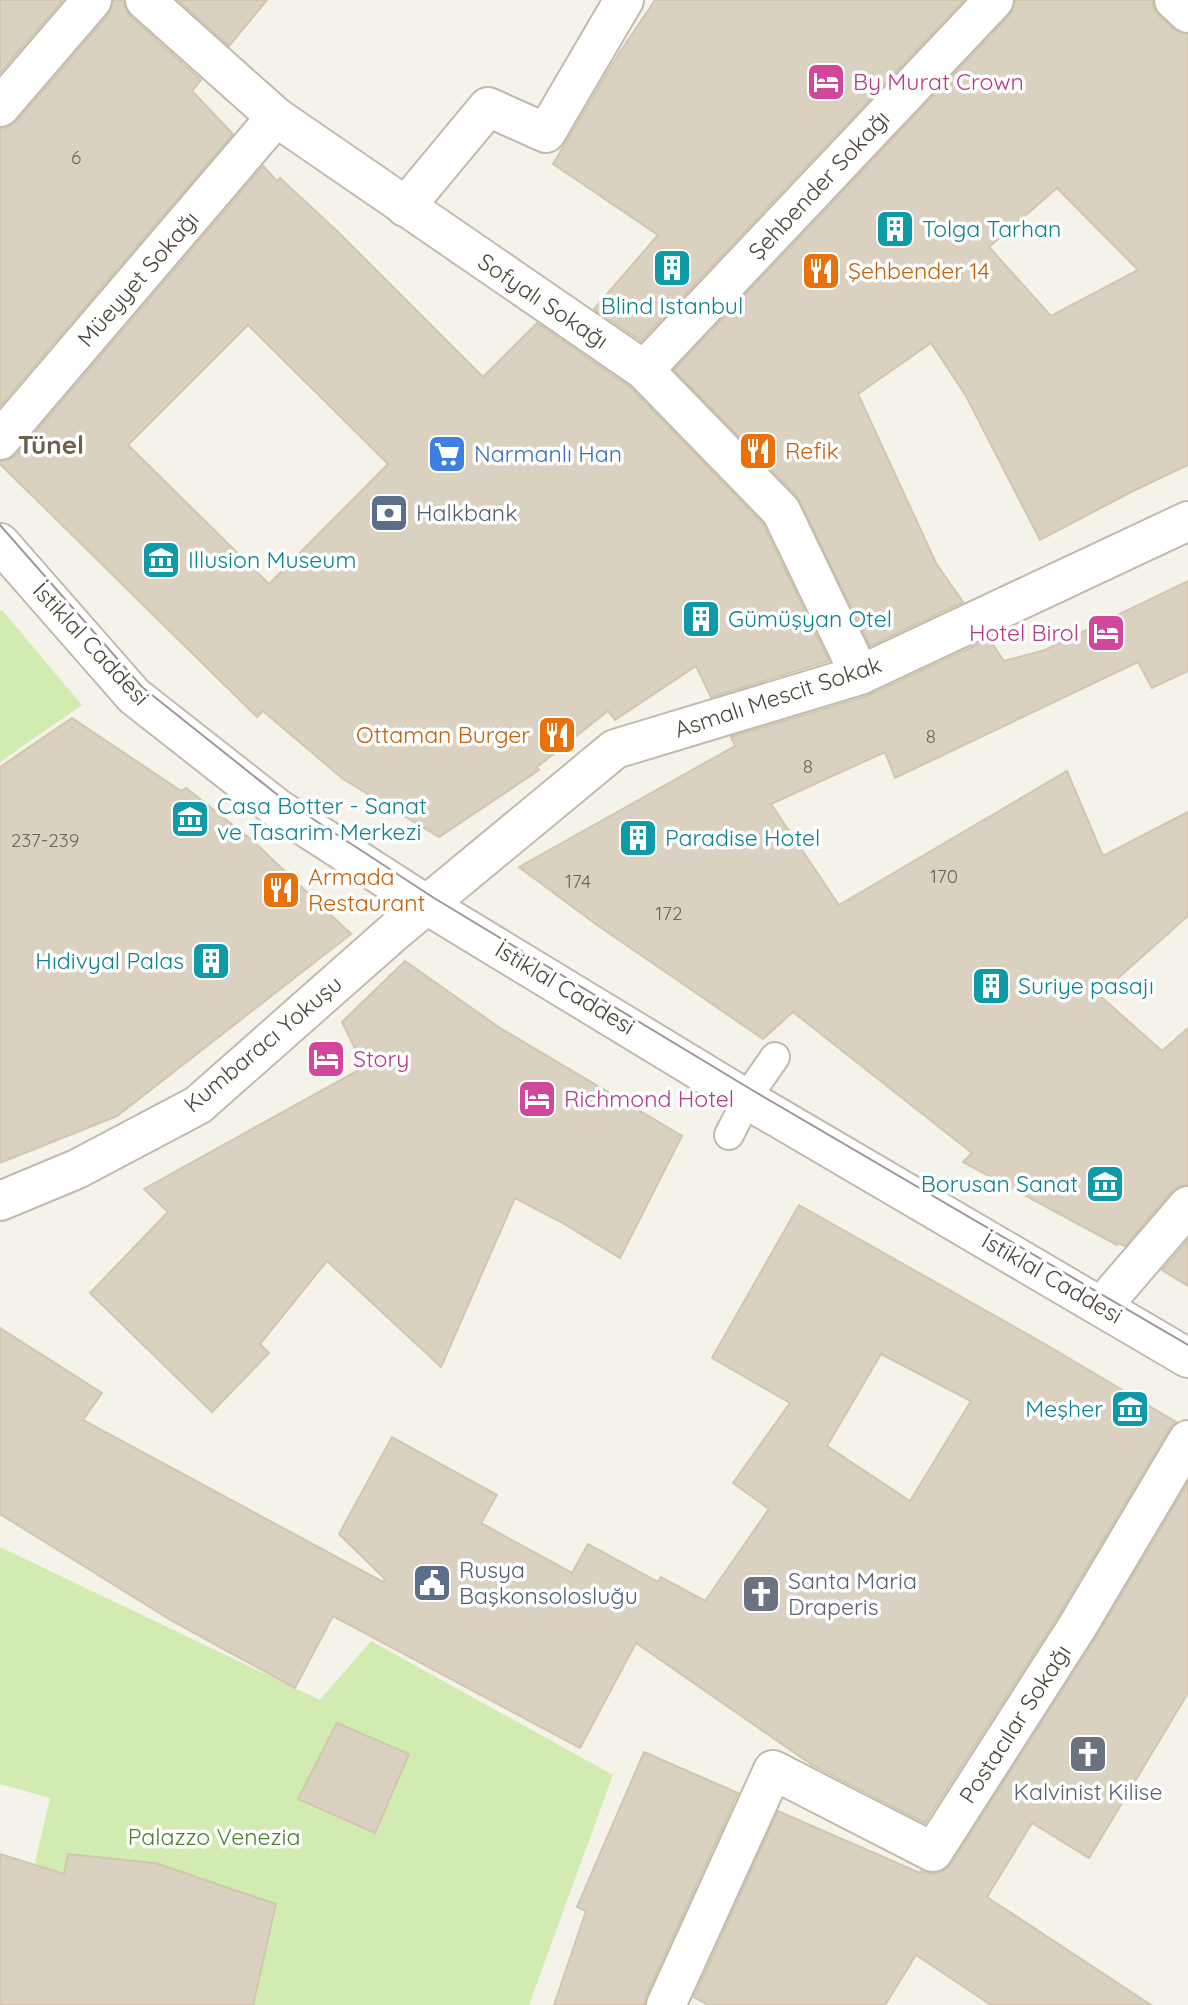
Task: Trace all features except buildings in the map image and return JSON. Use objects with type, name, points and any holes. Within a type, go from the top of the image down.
[{"type":"street","points":[[0,107],[92,0]]},
{"type":"street","name":"Sofyalı Sokağı","points":[[145,0],[276,117],[644,370],[781,511],[860,675]]},
{"type":"street","points":[[405,207],[488,107],[546,133],[624,0]]},
{"type":"street","name":"Şehbender Sokağı","points":[[644,370],[994,0]]},
{"type":"street","points":[[1174,0],[1188,13]]},
{"type":"street","name":"Müeyyet Sokağı","points":[[0,440],[276,117]]},
{"type":"street","name":"Asmalı Mescit Sokak","points":[[430,902],[615,749],[860,675],[1188,521]]},
{"type":"street","name":"İstiklal Caddesi","points":[[0,543],[134,696],[278,809],[748,1100],[1188,1358]]},
{"type":"street","name":"Kumbaracı Yokuşu","points":[[0,1201],[77,1169],[198,1105],[430,902]]},
{"type":"street","points":[[1102,1306],[1188,1206]]},
{"type":"street","name":"Postacılar Sokağı","points":[[666,2005],[773,1770],[933,1852],[1077,1627],[1188,1440]]},
{"type":"lane","points":[[729,1135],[775,1057]]},
{"type":"green space","points":[[2,610],[82,705],[0,762],[0,611]]},
{"type":"green space","name":"Palazzo Venezia","points":[[0,1547],[320,1700],[371,1641],[613,1775],[529,2005],[2,2005],[50,1798],[0,1784]]},
{"type":"tram line","points":[[0,525],[142,687],[284,800],[434,898],[752,1090],[1188,1345]]},
{"type":"place","name":"By Murat Crown","points":[[826,82]]},
{"type":"place","name":"Tolga Tarhan","points":[[895,229]]},
{"type":"place","name":"Blind Istanbul","points":[[672,268]]},
{"type":"place","name":"Şehbender 14","points":[[821,271]]},
{"type":"place","name":"Refik","points":[[758,451]]},
{"type":"place","name":"Narmanlı Han","points":[[447,454]]},
{"type":"place","name":"Halkbank","points":[[389,513]]},
{"type":"place","name":"Illusion Museum","points":[[161,560]]},
{"type":"place","name":"Gümüşyan Otel","points":[[701,619]]},
{"type":"place","name":"Hotel Birol","points":[[1106,633]]},
{"type":"place","name":"Ottaman Burger","points":[[557,735]]},
{"type":"place","name":"Casa Botter - Sanat ve Tasarim Merkezi","points":[[190,819]]},
{"type":"place","name":"Paradise Hotel","points":[[638,838]]},
{"type":"place","name":"Armada Restaurant","points":[[281,890]]},
{"type":"place","name":"Hıdivyal Palas","points":[[211,961]]},
{"type":"place","name":"Suriye pasajı","points":[[991,986]]},
{"type":"place","name":"Story","points":[[326,1059]]},
{"type":"place","name":"Richmond Hotel","points":[[537,1099]]},
{"type":"place","name":"Borusan Sanat","points":[[1105,1184]]},
{"type":"place","name":"Meşher","points":[[1130,1409]]},
{"type":"place","name":"Rusya Başkonsolosluğu","points":[[432,1583]]},
{"type":"place","name":"Santa Maria Draperis","points":[[761,1594]]},
{"type":"place","name":"Kalvinist Kilise","points":[[1088,1754]]},
{"type":"district","name":"Tünel","points":[[51,445]]}]
